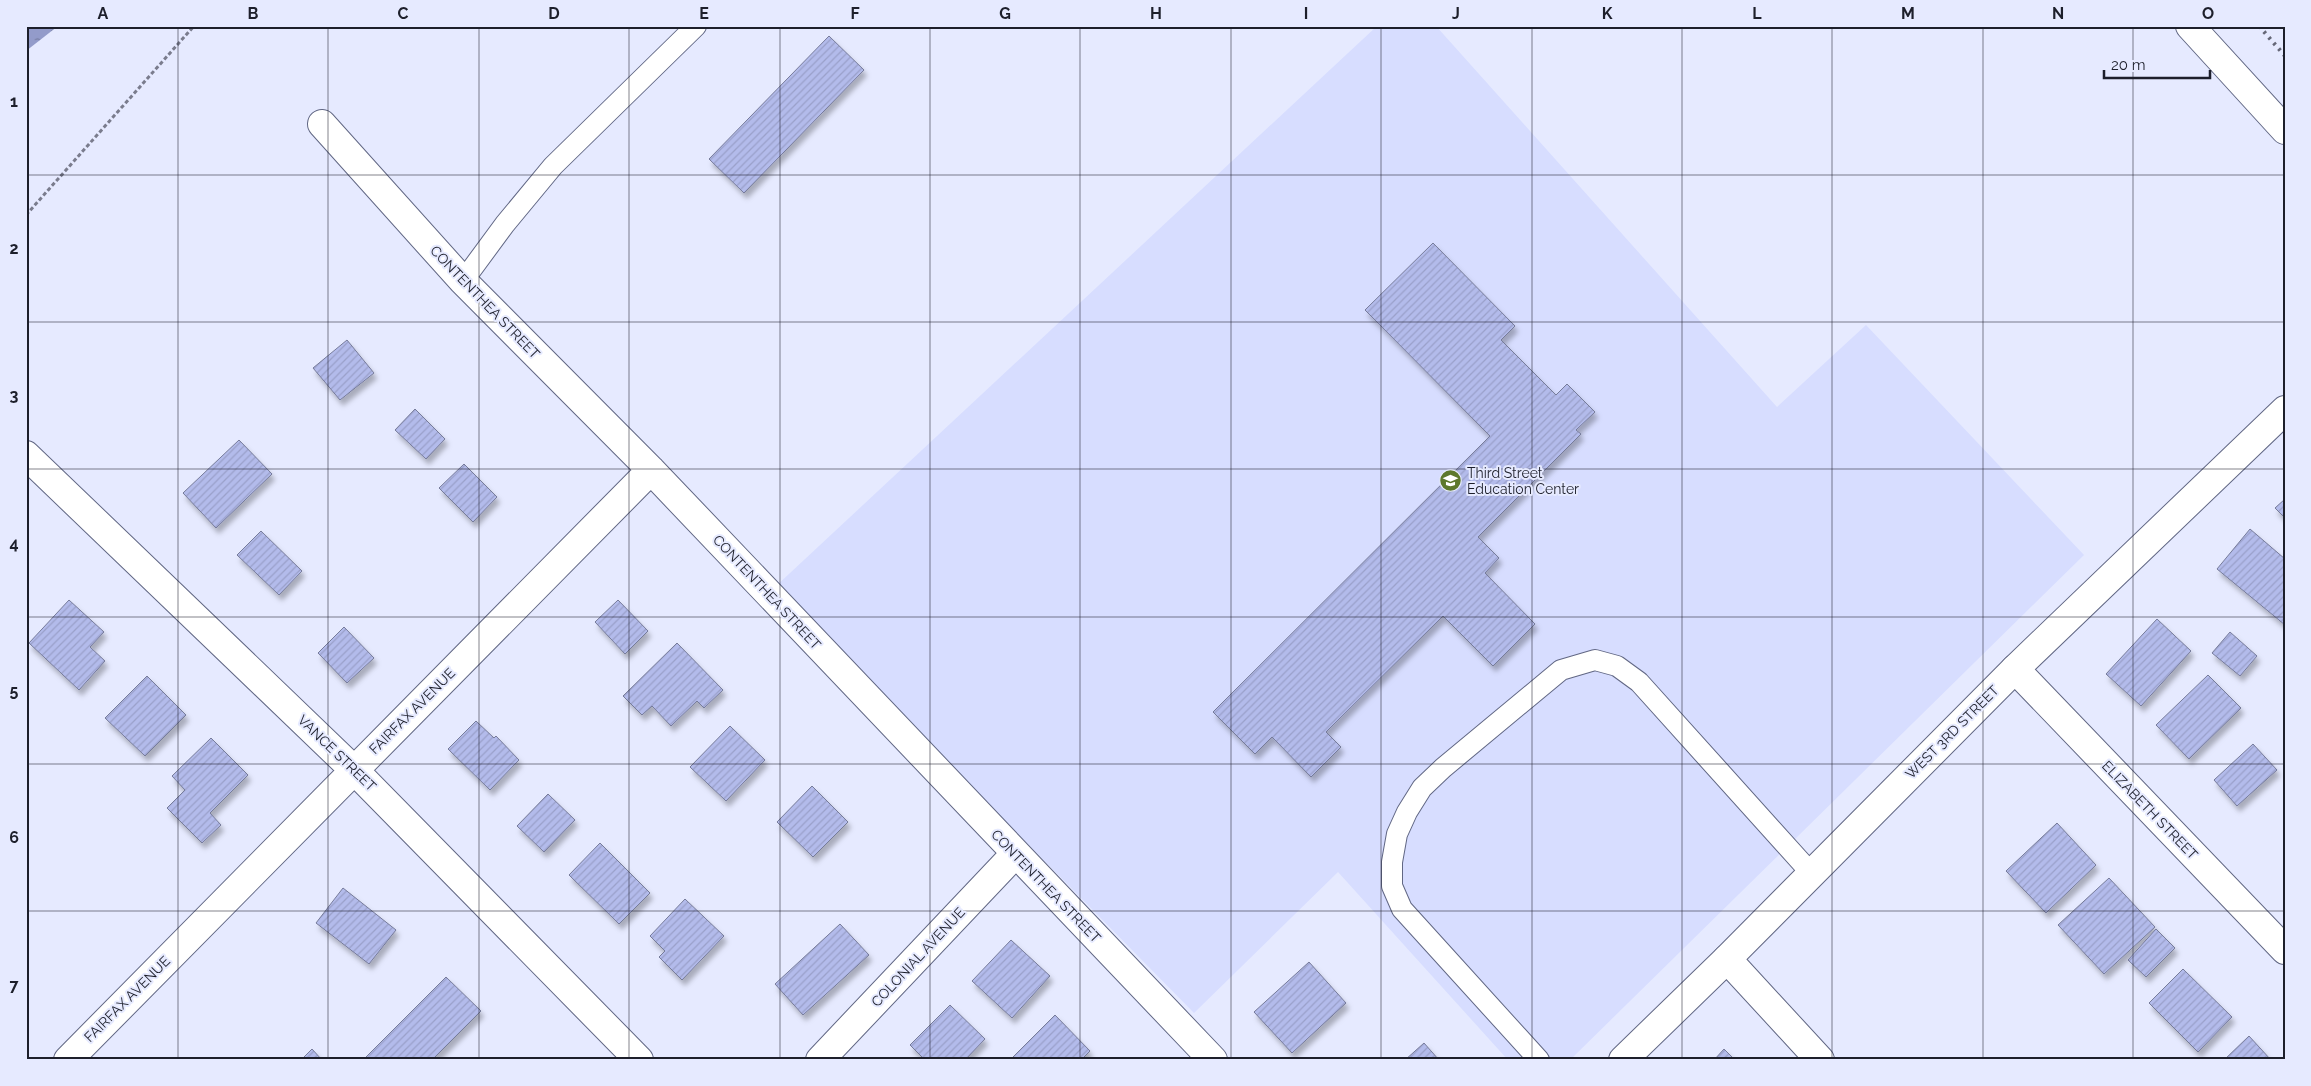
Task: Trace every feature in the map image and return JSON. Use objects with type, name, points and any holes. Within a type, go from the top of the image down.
[{"type":"street","points":[[2190,26],[2285,130]]},
{"type":"street","name":"CONTENTHEA STREET","points":[[322,124],[463,281],[651,470],[1015,854],[1214,1060]]},
{"type":"street","name":"WEST 3RD STREET","points":[[1623,1060],[1727,959],[2014,669],[2285,410]]},
{"type":"street","name":"VANCE STREET","points":[[26,455],[354,770],[639,1060]]},
{"type":"street","name":"FAIRFAX AVENUE","points":[[68,1060],[651,470]]},
{"type":"street","name":"ELIZABETH STREET","points":[[2014,669],[2285,950]]},
{"type":"street","name":"COLONIAL AVENUE","points":[[820,1060],[1015,854]]},
{"type":"street","points":[[1727,959],[1820,1060]]},
{"type":"lane","points":[[463,281],[505,224],[552,166],[696,26]]},
{"type":"lane","points":[[1539,1060],[1402,909],[1392,886],[1392,862],[1397,834],[1407,812],[1422,788],[1544,682],[1562,670],[1596,660],[1618,666],[1640,682],[1811,873]]},
{"type":"path","points":[[26,215],[194,26]]},
{"type":"shaded area","name":"Third Street Education Center","points":[[1377,26],[1436,26],[1777,407],[1866,325],[2084,555],[1570,1060],[1508,1060],[1338,872],[1194,1013],[775,587]]},
{"type":"water","points":[[26,26],[58,26],[26,51]]},
{"type":"building","points":[[829,36],[864,70],[744,193],[709,159]]},
{"type":"building","name":"Third Street Education Center","points":[[1433,243],[1515,326],[1501,340],[1556,395],[1567,384],[1595,412],[1576,430],[1581,434],[1478,537],[1499,558],[1485,573],[1535,624],[1493,666],[1443,616],[1326,732],[1341,747],[1311,777],[1272,737],[1255,754],[1213,712],[1490,436],[1365,310]]},
{"type":"building","points":[[347,340],[374,373],[340,400],[313,368]]},
{"type":"building","points":[[415,409],[445,439],[426,459],[395,430]]},
{"type":"building","points":[[239,440],[272,474],[216,528],[183,493]]},
{"type":"building","points":[[464,464],[497,497],[473,522],[439,488]]},
{"type":"building","points":[[2285,499],[2285,518],[2275,508]]},
{"type":"building","points":[[2250,529],[2285,559],[2285,625],[2217,569]]},
{"type":"building","points":[[261,531],[302,571],[279,595],[237,555]]},
{"type":"building","points":[[69,600],[104,632],[90,647],[105,661],[79,690],[29,643]]},
{"type":"building","points":[[618,600],[648,631],[625,654],[595,622]]},
{"type":"building","points":[[2157,619],[2191,651],[2141,706],[2106,674]]},
{"type":"building","points":[[344,627],[374,658],[347,683],[318,653]]},
{"type":"building","points":[[2230,632],[2257,656],[2240,676],[2212,653]]},
{"type":"building","points":[[677,643],[723,690],[704,708],[697,701],[671,726],[652,706],[642,715],[623,696]]},
{"type":"building","points":[[2208,675],[2241,708],[2189,759],[2156,725]]},
{"type":"building","points":[[147,676],[186,715],[145,756],[105,718]]},
{"type":"building","points":[[476,721],[494,738],[496,736],[519,760],[490,790],[448,749]]},
{"type":"building","points":[[730,726],[765,760],[726,801],[690,767]]},
{"type":"building","points":[[211,738],[248,775],[210,813],[221,825],[202,843],[167,808],[185,790],[172,776]]},
{"type":"building","points":[[2253,744],[2277,770],[2237,806],[2214,780]]},
{"type":"building","points":[[812,786],[848,822],[813,857],[777,822]]},
{"type":"building","points":[[548,794],[575,820],[544,852],[517,826]]},
{"type":"building","points":[[2057,823],[2096,865],[2046,913],[2006,871]]},
{"type":"building","points":[[600,843],[650,893],[619,924],[569,875]]},
{"type":"building","points":[[2109,878],[2155,927],[2104,974],[2058,925]]},
{"type":"building","points":[[343,888],[396,930],[369,964],[316,923]]},
{"type":"building","points":[[685,899],[724,936],[682,980],[659,957],[665,951],[650,936]]},
{"type":"building","points":[[840,924],[869,955],[803,1015],[775,984]]},
{"type":"building","points":[[2156,929],[2175,948],[2146,977],[2128,960]]},
{"type":"building","points":[[1011,940],[1050,976],[1012,1018],[972,981]]},
{"type":"building","points":[[1309,962],[1346,1003],[1292,1053],[1254,1012]]},
{"type":"building","points":[[2183,969],[2232,1017],[2198,1052],[2149,1003]]},
{"type":"building","points":[[446,977],[481,1011],[432,1060],[369,1060],[366,1057]]},
{"type":"building","points":[[950,1005],[985,1039],[965,1060],[925,1060],[910,1045]]},
{"type":"building","points":[[1055,1015],[1090,1051],[1081,1060],[1010,1060]]},
{"type":"building","points":[[2249,1036],[2271,1060],[2224,1060]]},
{"type":"building","points":[[1424,1043],[1439,1060],[1405,1060]]},
{"type":"building","points":[[312,1049],[322,1060],[301,1060]]},
{"type":"building","points":[[1724,1049],[1735,1060],[1714,1060]]},
{"type":"railway","points":[[2259,26],[2285,56]]},
{"type":"place","name":"Third Street Education Center","points":[[1451,481]]}]
